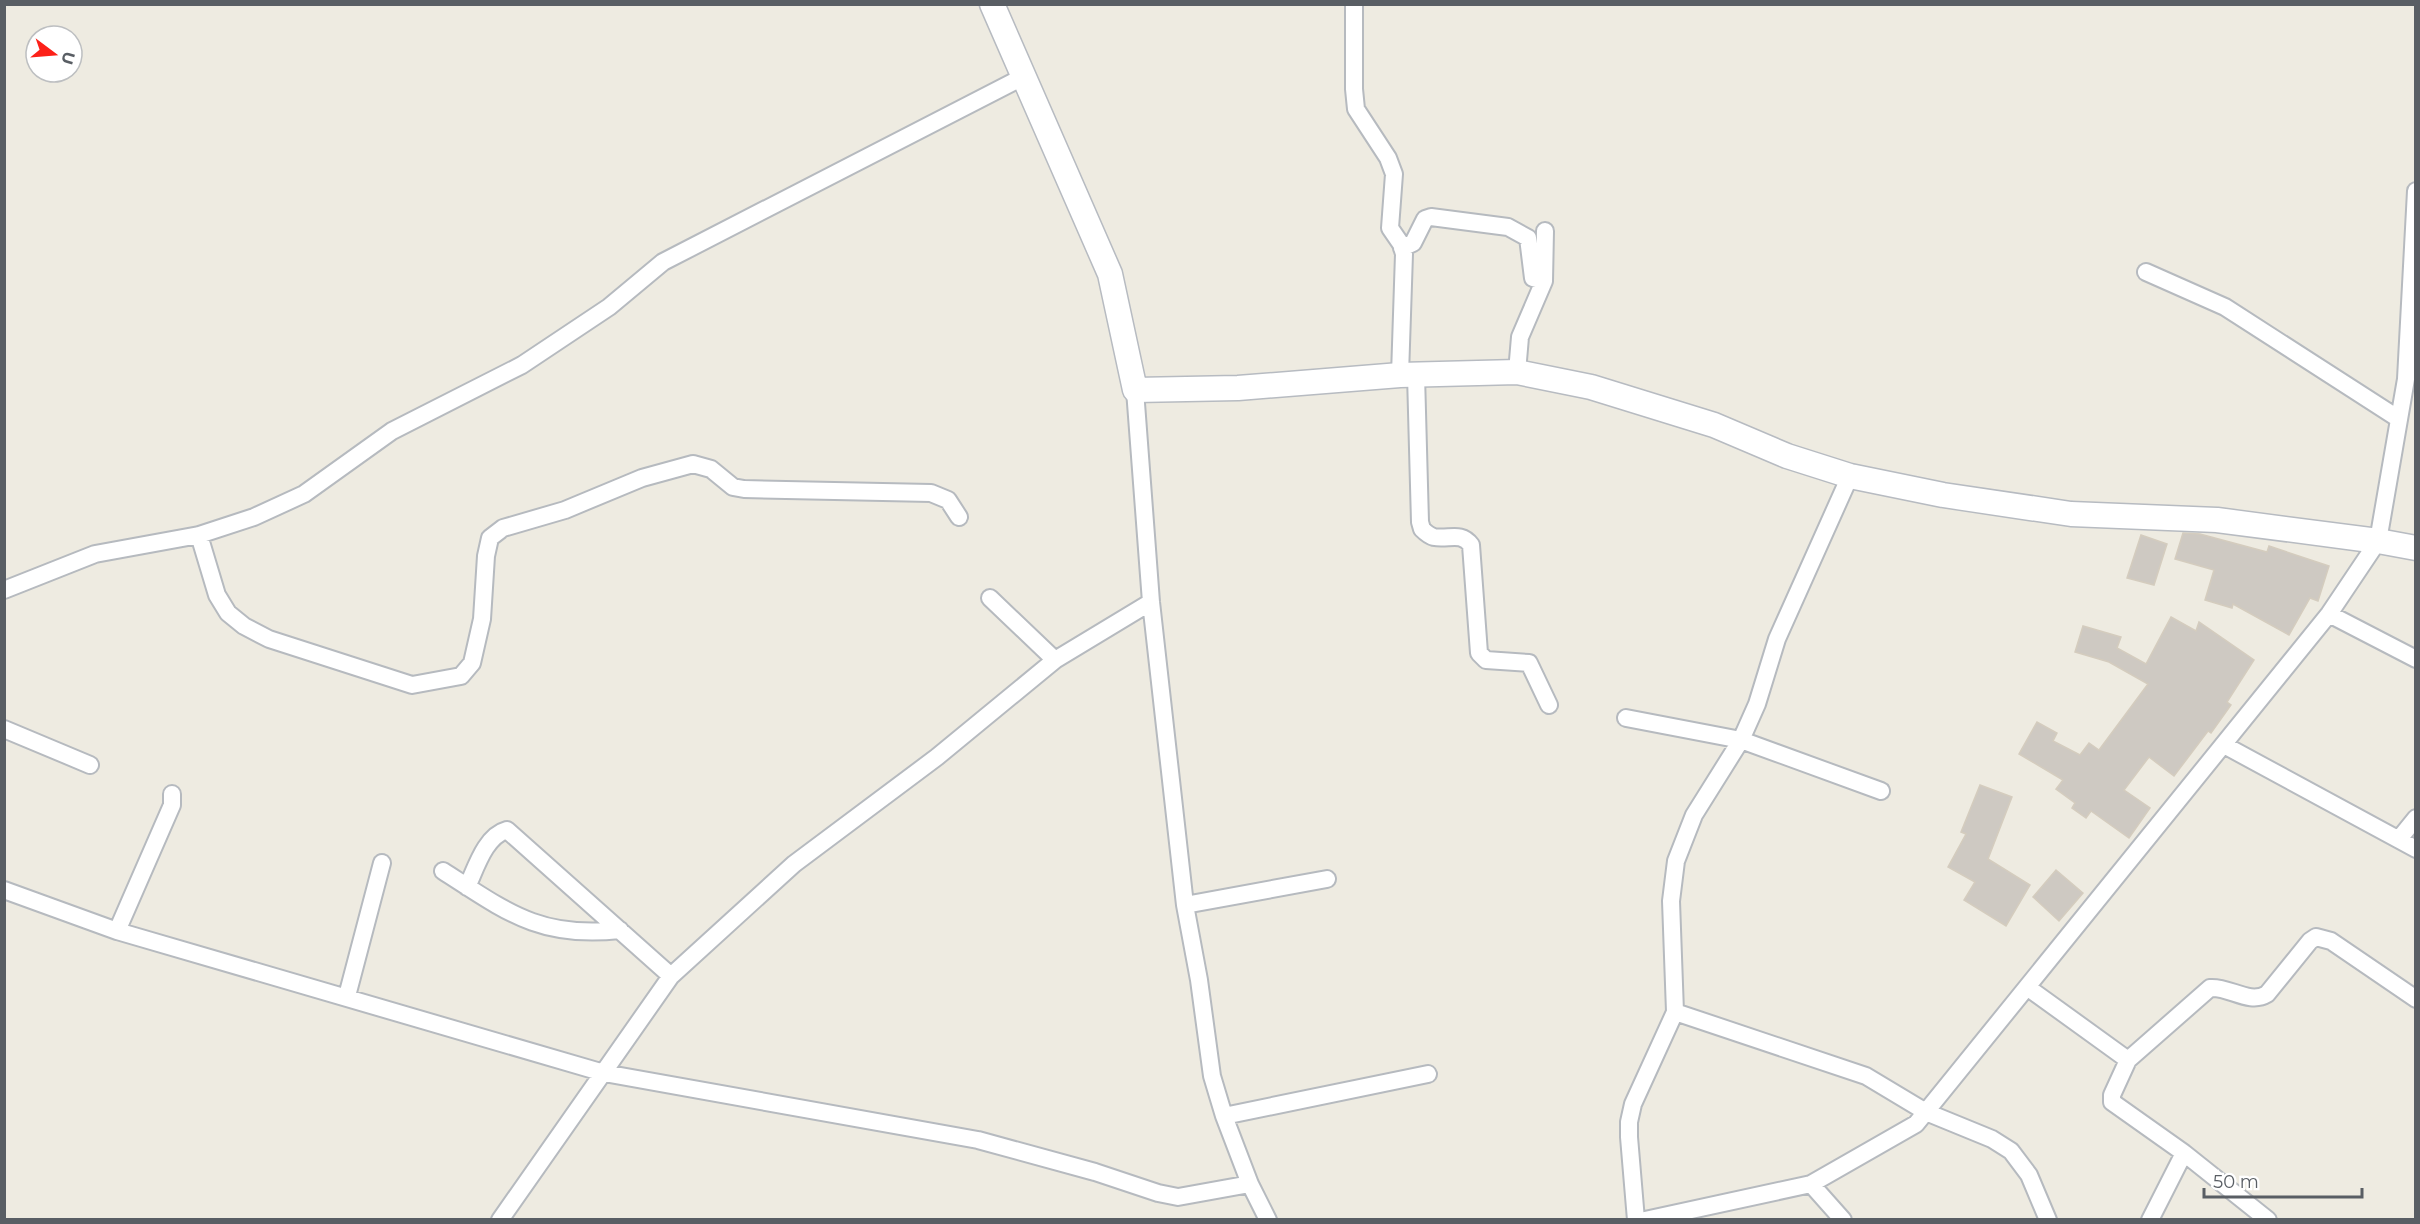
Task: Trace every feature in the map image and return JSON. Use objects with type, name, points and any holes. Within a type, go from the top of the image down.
[{"type":"street","points":[[992,4],[1110,274],[1135,390],[1151,602],[1185,905],[1199,980],[1212,1076],[1224,1116],[1250,1184],[1268,1220]]},
{"type":"street","points":[[1354,4],[1356,109],[1388,158],[1394,174],[1390,228],[1402,248],[1408,375],[1422,529],[1434,537],[1458,537],[1467,540],[1471,545],[1479,653],[1486,660],[1528,663],[1550,705]]},
{"type":"street","points":[[4,590],[95,554],[199,536],[254,517],[304,494],[392,431],[522,365],[609,307],[663,262],[1023,77]]},
{"type":"street","points":[[1645,1220],[1811,1184],[1916,1124],[2329,614],[2378,541],[2406,379],[2415,191]]},
{"type":"street","points":[[1402,248],[1413,243],[1425,219],[1431,217],[1508,226],[1528,238],[1533,278],[1544,281]]},
{"type":"street","points":[[1517,372],[1520,337],[1544,281],[1545,231]]},
{"type":"street","points":[[2146,272],[2224,307],[2399,419]]},
{"type":"street","points":[[1135,390],[1238,388],[1408,375],[1517,372],[1591,387],[1714,425],[1787,456],[1850,476],[1943,495],[2071,514],[2217,520],[2415,548]]},
{"type":"street","points":[[199,536],[217,596],[228,613],[244,626],[269,639],[412,684],[461,676],[472,663],[482,619],[486,556],[490,538],[503,528],[565,510],[642,477],[693,464],[711,469],[733,487],[744,489],[931,493],[948,500],[959,517]]},
{"type":"street","points":[[1636,1220],[1629,1137],[1630,1113],[1675,1012],[1671,901],[1676,861],[1694,815],[1741,740],[1757,704],[1778,639],[1850,476]]},
{"type":"street","points":[[990,598],[1055,660]]},
{"type":"street","points":[[500,1220],[671,976],[794,864],[937,757],[1055,660],[1151,602]]},
{"type":"street","points":[[2329,614],[2415,659]]},
{"type":"street","points":[[1626,718],[1741,740],[1881,791]]},
{"type":"street","points":[[4,729],[90,765]]},
{"type":"street","points":[[2224,745],[2415,849]]},
{"type":"street","points":[[117,931],[171,805],[172,794]]},
{"type":"street","points":[[2399,839],[2415,818]]},
{"type":"street","points":[[467,887],[490,842],[496,835],[507,830],[671,976]]},
{"type":"street","points":[[347,996],[382,863]]},
{"type":"street","points":[[443,872],[510,913],[553,929],[580,933],[620,930]]},
{"type":"street","points":[[1185,905],[1327,879]]},
{"type":"street","points":[[4,890],[117,931],[347,996],[604,1073],[978,1140],[1178,1197],[1250,1184]]},
{"type":"street","points":[[2268,1220],[2184,1153],[2112,1102],[2112,1095],[2128,1060],[2210,988],[2218,987],[2252,998],[2261,998],[2316,937],[2331,941],[2415,999]]},
{"type":"street","points":[[2027,987],[2128,1060]]},
{"type":"street","points":[[1675,1012],[1866,1076],[1926,1112],[1992,1139],[2011,1151],[2029,1175],[2048,1220]]},
{"type":"street","points":[[1224,1116],[1428,1074]]},
{"type":"street","points":[[2150,1220],[2184,1153]]},
{"type":"street","points":[[1811,1184],[1843,1220]]},
{"type":"building","points":[[2183,533],[2200,534],[2267,552],[2269,546],[2329,566],[2318,601],[2310,598],[2289,635],[2233,604],[2232,608],[2205,600],[2214,570],[2175,559]]},
{"type":"building","points":[[2141,535],[2167,544],[2154,585],[2127,578]]},
{"type":"building","points":[[2171,617],[2196,631],[2199,622],[2254,660],[2227,702],[2231,705],[2211,733],[2208,731],[2174,776],[2149,757],[2124,790],[2150,808],[2129,838],[2091,811],[2086,818],[2072,808],[2075,803],[2056,789],[2063,780],[2019,754],[2037,722],[2057,733],[2053,741],[2080,755],[2089,743],[2099,750],[2148,684],[2109,662],[2075,652],[2083,626],[2121,637],[2117,648],[2146,664]]},
{"type":"building","points":[[1980,785],[2012,797],[1988,859],[2030,885],[2006,926],[1964,900],[1975,882],[1948,867],[1966,834],[1961,832]]},
{"type":"building","points":[[2056,870],[2083,893],[2059,921],[2033,897]]}]
